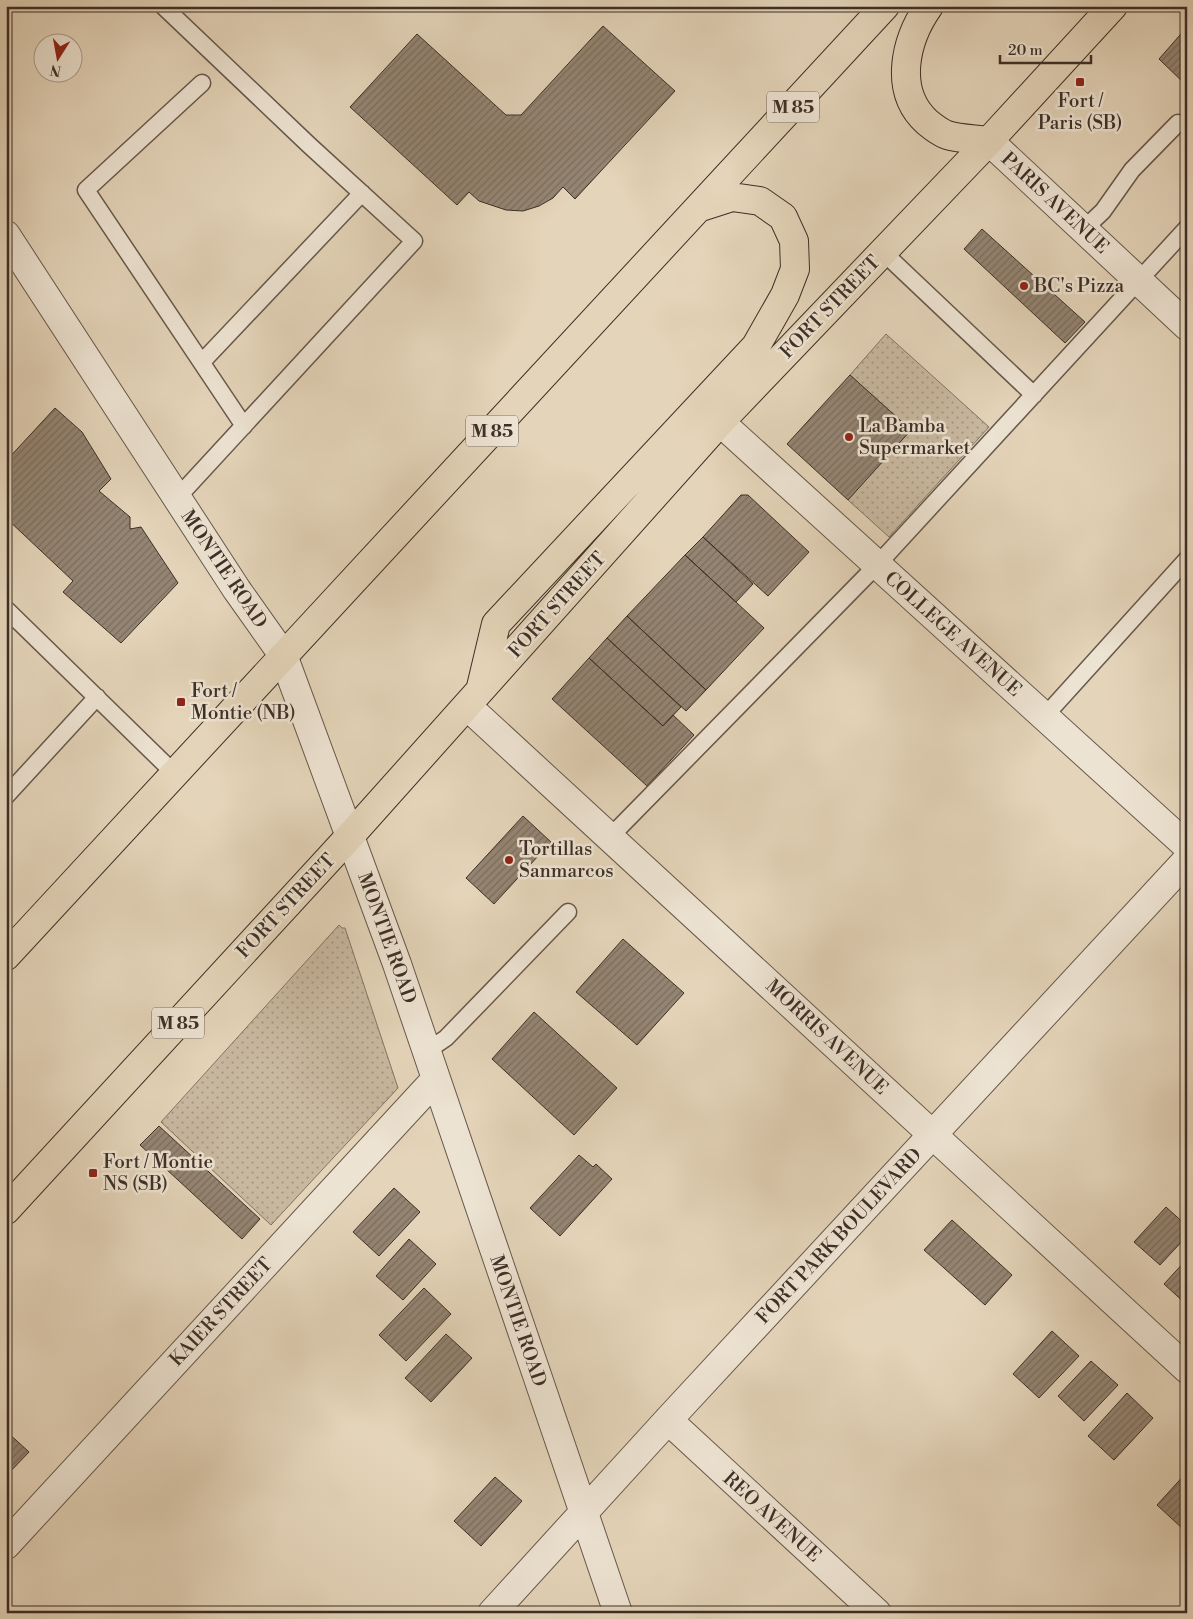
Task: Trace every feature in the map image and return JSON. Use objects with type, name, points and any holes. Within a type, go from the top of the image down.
[{"type":"main road","name":"M 85","points":[[6,956],[885,6]]},
{"type":"main road","points":[[930,6],[915,32],[909,49],[905,72],[908,95],[919,114],[933,128],[947,135],[989,141]]},
{"type":"main road","name":"FORT STREET","points":[[6,1210],[350,836],[720,422],[989,141],[1113,6]]},
{"type":"main road","points":[[473,699],[496,624],[756,346],[785,294],[795,269],[794,240],[783,217],[760,202],[732,197],[701,207]]},
{"type":"street","name":"PARIS AVENUE","points":[[989,141],[1187,326]]},
{"type":"street","name":"MONTIE ROAD","points":[[6,235],[237,590],[283,655],[397,964],[618,1613]]},
{"type":"street","name":"COLLEGE AVENUE","points":[[720,422],[1187,846]]},
{"type":"street","name":"MORRIS AVENUE","points":[[473,699],[610,837],[1187,1369]]},
{"type":"street","name":"FORT PARK BOULEVARD","points":[[492,1613],[668,1420],[1187,860]]},
{"type":"street","name":"KAIER STREET","points":[[6,1545],[436,1079]]},
{"type":"street","name":"REO AVENUE","points":[[668,1420],[877,1613]]},
{"type":"lane","points":[[163,6],[414,241],[177,498]]},
{"type":"lane","points":[[202,83],[86,190],[244,426]]},
{"type":"lane","points":[[1083,230],[1103,211],[1132,170],[1178,123]]},
{"type":"lane","points":[[202,362],[362,193]]},
{"type":"lane","points":[[610,837],[877,565],[1187,228]]},
{"type":"lane","points":[[883,252],[1034,395]]},
{"type":"lane","points":[[1044,717],[1187,559]]},
{"type":"lane","points":[[6,609],[174,773]]},
{"type":"lane","points":[[6,796],[97,697]]},
{"type":"lane","points":[[427,1051],[446,1038],[568,912]]},
{"type":"shaded area","points":[[886,334],[989,427],[889,537],[848,500],[911,430],[850,375]]},
{"type":"shaded area","points":[[339,925],[345,928],[398,1088],[271,1225],[161,1122]]},
{"type":"building","points":[[603,26],[675,91],[575,199],[563,187],[553,198],[539,206],[523,211],[506,210],[479,201],[469,192],[457,205],[350,107],[417,34],[506,115],[521,115]]},
{"type":"building","points":[[1187,27],[1187,86],[1159,59]]},
{"type":"building","points":[[1187,149],[1187,159],[1181,154]]},
{"type":"building","name":"BC's Pizza","points":[[982,229],[1085,322],[1065,343],[964,249]]},
{"type":"building","name":"La Bamba Supermarket","points":[[850,375],[911,430],[848,500],[787,444]]},
{"type":"building","points":[[55,408],[82,432],[111,479],[99,491],[130,517],[130,529],[141,527],[178,583],[121,643],[63,592],[73,581],[6,518],[6,461]]},
{"type":"building","points":[[741,495],[748,495],[809,552],[768,596],[703,537]]},
{"type":"building","points":[[703,537],[753,584],[736,602],[685,555]]},
{"type":"building","points":[[685,555],[764,628],[706,690],[627,616]]},
{"type":"building","points":[[627,616],[706,690],[686,711],[607,638]]},
{"type":"building","points":[[607,638],[681,707],[663,726],[589,658]]},
{"type":"building","points":[[589,658],[663,726],[673,715],[694,735],[647,786],[552,699]]},
{"type":"building","name":"Tortillas Sanmarcos","points":[[523,816],[551,842],[494,904],[466,878]]},
{"type":"building","points":[[623,939],[684,993],[637,1045],[576,992]]},
{"type":"building","points":[[534,1012],[617,1088],[574,1135],[492,1059]]},
{"type":"building","points":[[159,1126],[260,1219],[242,1239],[140,1145]]},
{"type":"building","points":[[579,1155],[593,1167],[596,1164],[612,1179],[560,1236],[530,1208]]},
{"type":"building","points":[[394,1188],[420,1212],[379,1256],[353,1232]]},
{"type":"building","points":[[1166,1207],[1187,1226],[1187,1236],[1160,1265],[1134,1242]]},
{"type":"building","points":[[952,1220],[1012,1275],[985,1305],[924,1250]]},
{"type":"building","points":[[409,1239],[436,1264],[403,1300],[376,1276]]},
{"type":"building","points":[[1187,1259],[1187,1305],[1164,1284]]},
{"type":"building","points":[[424,1288],[451,1314],[406,1361],[379,1335]]},
{"type":"building","points":[[1052,1331],[1079,1356],[1039,1398],[1013,1374]]},
{"type":"building","points":[[446,1334],[472,1358],[431,1402],[405,1378]]},
{"type":"building","points":[[1091,1361],[1118,1385],[1084,1421],[1058,1396]]},
{"type":"building","points":[[1127,1393],[1153,1418],[1114,1460],[1088,1436]]},
{"type":"building","points":[[6,1431],[29,1452],[6,1476]]},
{"type":"building","points":[[1187,1472],[1187,1525],[1183,1529],[1157,1505]]},
{"type":"building","points":[[495,1477],[522,1501],[481,1546],[454,1521]]},
{"type":"place","name":"Fort / Paris (SB)","points":[[1080,82]]},
{"type":"place","name":"BC's Pizza","points":[[1024,286]]},
{"type":"place","name":"La Bamba Supermarket","points":[[849,437]]},
{"type":"place","name":"Fort / Montie (NB)","points":[[181,702]]},
{"type":"place","name":"Tortillas Sanmarcos","points":[[509,860]]},
{"type":"place","name":"Fort / Montie NS (SB)","points":[[93,1173]]}]
